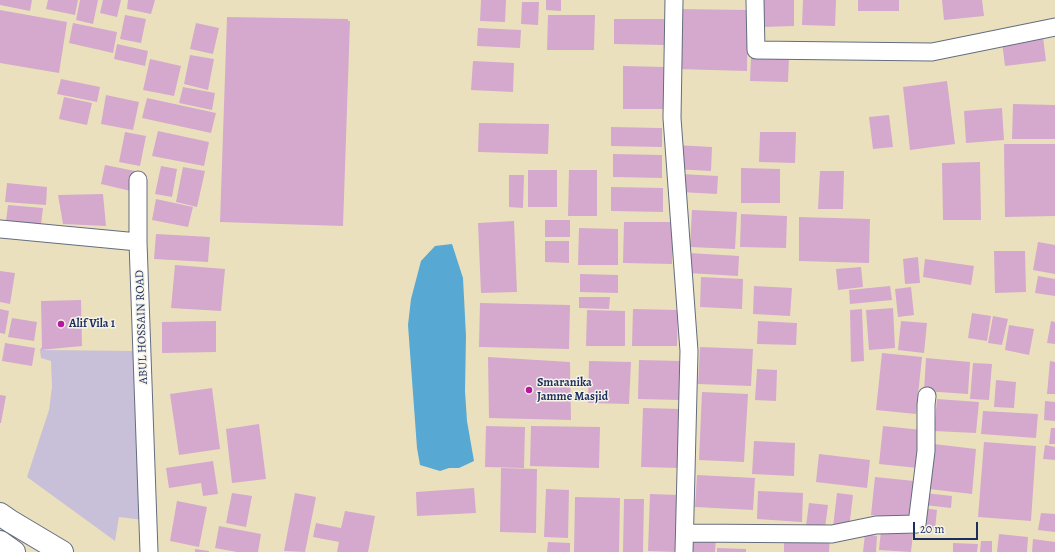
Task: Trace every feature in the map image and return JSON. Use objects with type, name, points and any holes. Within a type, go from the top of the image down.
[{"type":"highway","points":[[0,514],[62,552]]},
{"type":"highway","points":[[0,542],[14,552]]},
{"type":"street","points":[[674,0],[672,118],[689,351],[684,552]]},
{"type":"street","points":[[755,0],[756,50],[932,52],[1055,27]]},
{"type":"street","name":"ABUL HOSSAIN ROAD","points":[[138,180],[138,242],[150,552]]},
{"type":"street","points":[[0,228],[138,242]]},
{"type":"street","points":[[685,533],[832,534],[876,525],[917,524],[926,451],[926,405],[928,396]]},
{"type":"shaded area","points":[[40,350],[137,351],[144,520],[119,517],[115,541],[27,477],[49,410],[52,387],[51,361],[41,358]]},
{"type":"water","points":[[452,244],[463,278],[466,336],[465,391],[467,421],[474,461],[459,468],[449,468],[440,471],[420,465],[417,448],[408,325],[411,299],[421,261],[435,246]]},
{"type":"building","points":[[0,0],[32,0],[30,11],[0,5]]},
{"type":"building","points":[[48,0],[78,0],[75,15],[46,9]]},
{"type":"building","points":[[80,0],[98,0],[93,24],[76,20]]},
{"type":"building","points":[[103,0],[121,0],[117,17],[100,13]]},
{"type":"building","points":[[128,0],[155,0],[151,14],[127,9]]},
{"type":"building","points":[[481,0],[506,0],[505,22],[480,21]]},
{"type":"building","points":[[546,0],[561,0],[561,11],[546,10]]},
{"type":"building","points":[[762,0],[794,0],[794,26],[762,27]]},
{"type":"building","points":[[803,0],[836,0],[835,26],[802,25]]},
{"type":"building","points":[[858,0],[899,0],[899,11],[858,11]]},
{"type":"building","points":[[942,0],[982,0],[984,16],[944,20]]},
{"type":"building","points":[[522,2],[539,2],[538,25],[521,24]]},
{"type":"building","points":[[677,9],[748,10],[747,71],[676,69]]},
{"type":"building","points":[[0,10],[67,22],[59,73],[0,63]]},
{"type":"building","points":[[125,15],[146,19],[141,43],[120,39]]},
{"type":"building","points":[[548,15],[595,15],[594,50],[547,50]]},
{"type":"building","points":[[227,17],[348,19],[348,21],[350,21],[343,226],[220,222]]},
{"type":"building","points":[[614,19],[664,19],[664,45],[614,44]]},
{"type":"building","points":[[73,23],[117,32],[113,53],[69,43]]},
{"type":"building","points":[[196,23],[219,28],[213,54],[190,49]]},
{"type":"building","points":[[478,28],[521,30],[520,48],[477,46]]},
{"type":"building","points":[[1043,37],[1046,61],[1005,66],[1002,42]]},
{"type":"building","points":[[117,44],[148,51],[145,66],[114,59]]},
{"type":"building","points":[[190,55],[214,59],[208,90],[184,84]]},
{"type":"building","points":[[751,56],[789,57],[788,82],[750,81]]},
{"type":"building","points":[[150,59],[181,66],[174,96],[143,90]]},
{"type":"building","points":[[473,61],[514,63],[513,92],[471,90]]},
{"type":"building","points":[[623,66],[665,67],[665,109],[623,109]]},
{"type":"building","points":[[61,79],[100,87],[97,102],[57,94]]},
{"type":"building","points":[[947,81],[955,144],[910,150],[903,87]]},
{"type":"building","points":[[183,87],[215,93],[212,110],[179,103]]},
{"type":"building","points":[[106,95],[139,102],[133,130],[101,124]]},
{"type":"building","points":[[64,97],[92,103],[87,125],[59,119]]},
{"type":"building","points":[[147,98],[216,113],[211,133],[142,118]]},
{"type":"building","points":[[1013,104],[1055,105],[1055,139],[1012,139]]},
{"type":"building","points":[[1002,108],[1004,140],[966,143],[964,111]]},
{"type":"building","points":[[889,115],[893,147],[873,149],[869,117]]},
{"type":"building","points":[[479,123],[549,124],[548,154],[478,152]]},
{"type":"building","points":[[611,127],[662,128],[662,147],[611,146]]},
{"type":"building","points":[[158,131],[209,142],[204,166],[152,156]]},
{"type":"building","points":[[125,132],[146,136],[140,166],[119,162]]},
{"type":"building","points":[[760,132],[796,132],[795,163],[759,162]]},
{"type":"building","points":[[1004,144],[1055,144],[1055,216],[1005,217]]},
{"type":"building","points":[[675,145],[712,147],[711,171],[674,169]]},
{"type":"building","points":[[613,154],[662,155],[662,178],[613,177]]},
{"type":"building","points":[[980,162],[981,220],[943,220],[942,163]]},
{"type":"building","points":[[105,165],[140,172],[135,192],[101,184]]},
{"type":"building","points":[[161,166],[177,169],[172,197],[155,194]]},
{"type":"building","points":[[183,167],[205,171],[197,207],[176,202]]},
{"type":"building","points":[[741,168],[780,169],[780,203],[741,203]]},
{"type":"building","points":[[528,170],[557,170],[557,207],[528,207]]},
{"type":"building","points":[[569,170],[597,170],[597,216],[568,216]]},
{"type":"building","points":[[820,171],[844,171],[843,209],[818,209]]},
{"type":"building","points":[[681,174],[718,176],[717,194],[680,192]]},
{"type":"building","points":[[509,175],[524,175],[523,208],[509,207]]},
{"type":"building","points":[[7,183],[47,187],[46,205],[5,202]]},
{"type":"building","points":[[611,187],[663,188],[663,212],[611,211]]},
{"type":"building","points":[[103,194],[106,226],[63,224],[58,195]]},
{"type":"building","points":[[156,199],[193,207],[188,227],[152,220]]},
{"type":"building","points":[[8,205],[43,208],[41,224],[6,221]]},
{"type":"building","points":[[692,210],[737,212],[735,249],[690,247]]},
{"type":"building","points":[[741,214],[787,216],[786,248],[740,247]]},
{"type":"building","points":[[799,217],[870,219],[869,263],[799,261]]},
{"type":"building","points":[[545,220],[570,220],[570,237],[545,237]]},
{"type":"building","points":[[514,221],[517,292],[481,293],[478,223]]},
{"type":"building","points":[[624,222],[673,222],[672,264],[623,263]]},
{"type":"building","points":[[579,228],[618,229],[618,265],[578,265]]},
{"type":"building","points":[[156,234],[210,237],[208,262],[154,259]]},
{"type":"building","points":[[545,241],[569,241],[569,263],[545,262]]},
{"type":"building","points":[[1038,242],[1055,245],[1055,274],[1033,270]]},
{"type":"building","points":[[994,251],[1025,251],[1026,292],[995,293]]},
{"type":"building","points":[[689,253],[739,256],[738,276],[688,273]]},
{"type":"building","points":[[918,257],[920,283],[905,284],[903,259]]},
{"type":"building","points":[[925,259],[974,266],[971,285],[923,277]]},
{"type":"building","points":[[175,265],[225,269],[221,311],[171,308]]},
{"type":"building","points":[[861,267],[863,287],[838,290],[836,269]]},
{"type":"building","points":[[0,271],[15,273],[10,304],[0,302]]},
{"type":"building","points":[[580,274],[618,275],[618,293],[580,292]]},
{"type":"building","points":[[1038,276],[1055,279],[1055,296],[1035,293]]},
{"type":"building","points":[[701,277],[743,279],[742,309],[700,307]]},
{"type":"building","points":[[754,286],[792,288],[790,316],[753,314]]},
{"type":"building","points":[[890,286],[892,300],[850,304],[849,290]]},
{"type":"building","points":[[911,287],[914,315],[898,317],[895,289]]},
{"type":"building","points":[[579,297],[610,297],[609,309],[579,308]]},
{"type":"building","name":"Alif Vila 1","points":[[81,300],[82,346],[40,350],[42,347],[41,301]]},
{"type":"building","points":[[480,303],[570,305],[569,349],[479,347]]},
{"type":"building","points":[[893,308],[895,348],[869,350],[866,310]]},
{"type":"building","points":[[0,309],[9,311],[5,334],[0,333]]},
{"type":"building","points":[[633,309],[678,310],[677,346],[632,346]]},
{"type":"building","points":[[862,309],[864,361],[851,362],[850,310]]},
{"type":"building","points":[[587,310],[625,311],[625,346],[586,346]]},
{"type":"building","points":[[972,313],[991,316],[987,341],[968,338]]},
{"type":"building","points":[[993,316],[1008,319],[1002,345],[988,343]]},
{"type":"building","points":[[12,318],[37,322],[34,341],[8,337]]},
{"type":"building","points":[[216,321],[216,352],[162,353],[162,322]]},
{"type":"building","points":[[758,321],[797,323],[796,345],[757,344]]},
{"type":"building","points":[[901,321],[927,323],[924,353],[898,350]]},
{"type":"building","points":[[1051,321],[1055,322],[1055,344],[1047,343]]},
{"type":"building","points":[[1009,325],[1034,329],[1029,355],[1005,350]]},
{"type":"building","points":[[5,343],[35,348],[32,366],[2,361]]},
{"type":"building","points":[[700,347],[753,349],[751,386],[698,384]]},
{"type":"building","points":[[882,353],[922,357],[916,414],[876,410]]},
{"type":"building","name":"Smaranika Jamme Masjid","points":[[488,357],[570,362],[571,420],[489,418]]},
{"type":"building","points":[[926,358],[970,362],[968,394],[924,391]]},
{"type":"building","points":[[639,360],[681,361],[681,400],[638,399]]},
{"type":"building","points":[[589,361],[631,362],[629,404],[588,403]]},
{"type":"building","points":[[1050,361],[1055,362],[1055,394],[1047,394]]},
{"type":"building","points":[[973,363],[992,364],[989,400],[970,399]]},
{"type":"building","points":[[757,369],[777,370],[776,401],[755,400]]},
{"type":"building","points":[[996,380],[1016,382],[1014,408],[994,407]]},
{"type":"building","points":[[212,388],[220,449],[179,455],[170,394]]},
{"type":"building","points":[[702,392],[748,394],[744,462],[699,460]]},
{"type":"building","points":[[0,395],[6,396],[1,423],[0,423]]},
{"type":"building","points":[[937,399],[979,402],[976,433],[934,431]]},
{"type":"building","points":[[1045,401],[1055,402],[1055,421],[1044,420]]},
{"type":"building","points":[[643,408],[682,409],[680,468],[641,467]]},
{"type":"building","points":[[983,411],[1038,414],[1036,438],[981,434]]},
{"type":"building","points":[[259,424],[266,479],[232,483],[226,429]]},
{"type":"building","points":[[486,426],[525,427],[524,468],[485,467]]},
{"type":"building","points":[[531,426],[600,427],[599,468],[530,466]]},
{"type":"building","points":[[883,426],[922,430],[918,468],[879,464]]},
{"type":"building","points":[[1051,428],[1055,428],[1055,444],[1049,444]]},
{"type":"building","points":[[754,441],[795,443],[794,476],[752,474]]},
{"type":"building","points":[[984,442],[1036,446],[1031,521],[978,517]]},
{"type":"building","points":[[934,444],[976,449],[972,494],[929,489]]},
{"type":"building","points":[[1045,445],[1055,447],[1055,460],[1043,459]]},
{"type":"building","points":[[819,454],[870,460],[867,488],[816,482]]},
{"type":"building","points":[[213,461],[218,494],[203,496],[201,483],[169,488],[166,468]]},
{"type":"building","points":[[501,468],[537,469],[536,533],[500,532]]},
{"type":"building","points":[[697,475],[755,478],[753,510],[695,507]]},
{"type":"building","points":[[875,477],[914,481],[910,519],[871,515]]},
{"type":"building","points":[[474,488],[476,513],[417,516],[416,492]]},
{"type":"building","points":[[546,489],[569,490],[568,538],[544,537]]},
{"type":"building","points":[[758,491],[803,493],[802,522],[757,519]]},
{"type":"building","points":[[232,493],[252,496],[246,527],[226,523]]},
{"type":"building","points":[[295,493],[316,497],[305,552],[284,551]]},
{"type":"building","points":[[837,493],[853,495],[849,529],[833,527]]},
{"type":"building","points":[[925,493],[952,496],[951,508],[924,505]]},
{"type":"building","points":[[650,494],[679,495],[677,552],[648,551]]},
{"type":"building","points":[[575,497],[620,498],[619,552],[574,552]]},
{"type":"building","points":[[624,499],[644,499],[643,552],[623,552]]},
{"type":"building","points":[[177,501],[207,507],[199,547],[170,541]]},
{"type":"building","points":[[809,503],[828,505],[825,528],[806,526]]},
{"type":"building","points":[[923,508],[937,510],[935,529],[921,528]]},
{"type":"building","points":[[345,511],[375,516],[368,552],[337,552],[339,542],[313,537],[316,523],[341,528]]},
{"type":"building","points":[[1041,513],[1055,514],[1055,532],[1038,530]]},
{"type":"building","points":[[219,526],[261,534],[258,552],[237,552],[215,548]]},
{"type":"building","points":[[881,530],[913,534],[911,552],[879,550]]},
{"type":"building","points":[[865,534],[877,536],[876,552],[863,552]]},
{"type":"building","points":[[999,534],[1028,537],[1027,552],[997,552]]},
{"type":"building","points":[[784,536],[830,538],[829,552],[784,552]]},
{"type":"building","points":[[692,537],[716,538],[715,552],[691,552]]},
{"type":"building","points":[[1033,539],[1055,542],[1055,552],[1032,552]]},
{"type":"building","points":[[981,541],[992,541],[992,552],[980,552]]},
{"type":"building","points":[[548,542],[570,543],[570,552],[547,552]]},
{"type":"building","points":[[953,543],[978,544],[977,552],[953,552]]},
{"type":"building","points":[[717,548],[746,549],[746,552],[717,552]]},
{"type":"building","points":[[195,549],[209,551],[209,552],[195,552]]},
{"type":"place","name":"Alif Vila 1","points":[[61,324]]},
{"type":"place","name":"Smaranika Jamme Masjid","points":[[529,390]]}]
